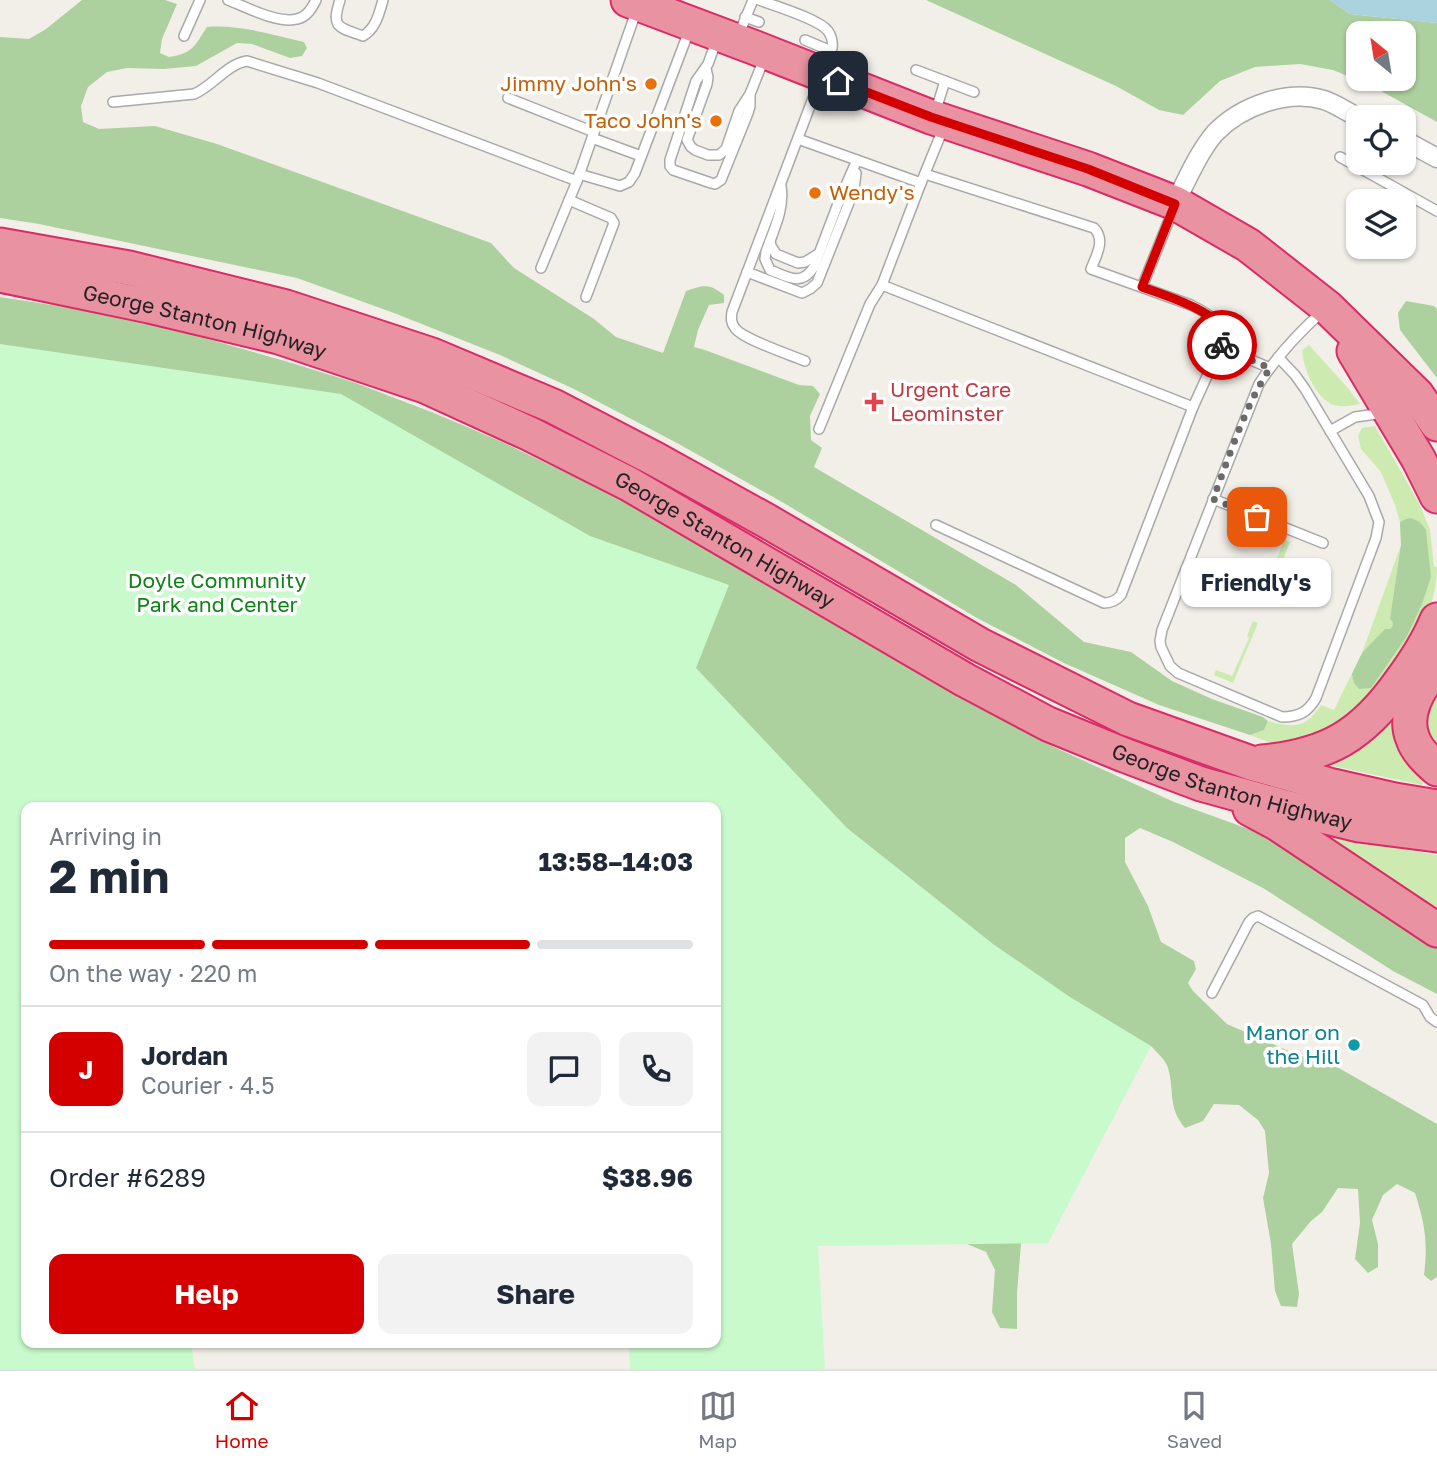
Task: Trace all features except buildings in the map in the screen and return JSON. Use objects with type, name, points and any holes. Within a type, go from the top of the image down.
[{"type":"highway","points":[[633,2],[721,27],[827,63],[940,120],[1088,169],[1175,204],[1248,245],[1327,307],[1417,395],[1437,424]]},
{"type":"highway","name":"George Stanton Highway","points":[[0,245],[129,268],[286,307],[432,355],[553,406],[655,459],[980,645],[1128,719],[1251,763],[1342,788],[1437,807]]},
{"type":"highway","name":"George Stanton Highway","points":[[0,275],[279,337],[425,386],[530,434],[629,484],[965,680],[1048,724],[1201,784],[1359,825],[1437,835]]},
{"type":"highway","points":[[1327,307],[1419,460],[1437,496]]},
{"type":"highway","points":[[1251,763],[1285,760],[1308,754],[1331,746],[1352,734],[1380,709],[1435,642]]},
{"type":"highway","points":[[1435,642],[1424,683],[1415,698],[1410,726],[1415,744],[1437,769]]},
{"type":"highway","points":[[1201,784],[1278,824],[1437,930]]},
{"type":"street","points":[[1175,204],[1204,149],[1215,134],[1234,118],[1257,105],[1300,97],[1324,100],[1346,111]]},
{"type":"street","points":[[1416,147],[1437,158]]},
{"type":"lane","points":[[184,36],[199,0],[192,0]]},
{"type":"lane","points":[[228,0],[280,20],[298,19],[310,11],[316,0]]},
{"type":"lane","points":[[341,0],[335,15],[337,23],[342,29],[363,36],[375,24],[383,0]]},
{"type":"lane","points":[[113,102],[194,94],[239,63],[247,61],[318,83],[578,177],[620,186],[629,182],[641,156],[721,27],[753,0]]},
{"type":"lane","points":[[760,0],[824,27],[833,41],[732,313],[732,325],[741,334],[805,361]]},
{"type":"lane","points":[[541,268],[593,135],[633,2]]},
{"type":"lane","points":[[721,27],[750,94],[750,106],[721,180],[711,183],[673,170],[670,160],[696,81],[706,69],[721,27]]},
{"type":"lane","points":[[805,40],[827,63]]},
{"type":"lane","points":[[706,69],[707,84],[688,134],[688,144],[695,150],[715,156],[726,149],[739,111],[750,94]]},
{"type":"lane","points":[[916,70],[974,92]]},
{"type":"lane","points":[[819,429],[870,304],[882,285],[925,174],[940,120],[946,81]]},
{"type":"lane","points":[[508,98],[641,156]]},
{"type":"lane","points":[[798,139],[920,183]]},
{"type":"lane","points":[[1340,157],[1437,211]]},
{"type":"lane","points":[[780,185],[781,206],[765,259],[770,270],[800,279],[812,272],[858,160]]},
{"type":"lane","points":[[747,272],[802,293],[817,283],[854,190],[858,160]]},
{"type":"lane","points":[[925,174],[1094,228],[1098,232],[1100,242],[1090,269],[1191,305],[1219,324],[1224,331],[1224,339],[1194,407],[1121,595],[1117,599],[1104,603],[936,525]]},
{"type":"lane","points":[[569,201],[611,218],[614,223],[586,297]]},
{"type":"lane","points":[[1142,287],[1175,204]]},
{"type":"lane","points":[[770,241],[776,254],[798,263],[819,254]]},
{"type":"lane","points":[[882,285],[1194,407]]},
{"type":"lane","points":[[1278,357],[1295,375],[1330,430],[1369,496],[1379,522],[1376,538],[1316,698],[1306,711],[1292,717],[1282,717],[1183,676],[1170,666],[1160,641],[1259,384],[1278,357],[1300,332],[1327,307]]},
{"type":"lane","points":[[1220,347],[1270,368]]},
{"type":"lane","points":[[1330,430],[1355,417],[1391,412]]},
{"type":"lane","points":[[1213,499],[1323,544]]},
{"type":"lane","points":[[1212,993],[1249,922],[1258,916],[1423,1005],[1430,1017],[1437,1022]]},
{"type":"green space","points":[[82,0],[165,0],[177,4],[162,39],[160,53],[169,57],[192,48],[207,27],[219,26],[304,42],[307,48],[302,56],[290,58],[252,44],[237,43],[196,66],[127,68],[107,72],[88,87],[81,106],[83,122],[99,129],[155,126],[217,144],[491,243],[514,268],[594,319],[616,337],[663,353],[686,291],[702,286],[714,288],[724,295],[724,303],[709,305],[694,347],[799,385],[813,386],[820,394],[810,416],[811,440],[822,448],[814,467],[1016,585],[1084,642],[1131,652],[1172,681],[1263,717],[1268,721],[1264,730],[1250,735],[1159,705],[1064,663],[977,618],[677,443],[574,389],[500,355],[297,278],[0,218],[0,37],[29,39]]},
{"type":"green space","points":[[926,0],[1330,0],[1350,14],[1437,23],[1437,122],[1416,110],[1416,105],[1406,105],[1381,91],[1416,91],[1416,21],[1346,21],[1346,75],[1300,64],[1255,67],[1220,81],[1183,115],[1159,110],[1116,86]]},
{"type":"green space","points":[[0,297],[97,312],[176,330],[353,382],[500,441],[653,515],[974,705],[1056,748],[1174,802],[1276,839],[1437,939],[1437,994],[1393,971],[1263,888],[1173,842],[1140,828],[1125,838],[1125,862],[1148,906],[1161,942],[1194,961],[1196,969],[1188,983],[1227,1024],[1300,1056],[1323,1059],[1437,1124],[1437,1277],[1431,1281],[1424,1275],[1425,1234],[1415,1193],[1397,1184],[1383,1195],[1372,1220],[1378,1244],[1378,1267],[1368,1273],[1355,1259],[1360,1223],[1358,1189],[1338,1188],[1322,1212],[1292,1244],[1299,1294],[1297,1307],[1281,1306],[1275,1291],[1263,1198],[1269,1173],[1265,1131],[1258,1120],[1239,1105],[1214,1104],[1203,1121],[1185,1128],[1174,1106],[1167,1065],[1151,1046],[1129,1066],[1034,1229],[1021,1244],[1017,1329],[1000,1328],[992,1312],[995,1270],[986,1252],[967,1244],[721,816],[721,802],[701,802],[0,564]]},
{"type":"green space","points":[[1406,301],[1434,306],[1437,309],[1437,378],[1400,330],[1398,313]]},
{"type":"green space","name":"Doyle Community Park and Center","points":[[0,344],[341,394],[590,536],[729,585],[696,668],[847,828],[993,944],[1070,997],[1151,1046],[1048,1243],[818,1246],[825,1369],[630,1369],[629,1348],[721,1348],[721,802],[21,802],[21,1348],[192,1348],[195,1369],[0,1369]]},
{"type":"green space","points":[[1309,345],[1360,404],[1334,405],[1319,394],[1310,380],[1303,357],[1302,350]]},
{"type":"green space","points":[[1375,426],[1419,503],[1430,530],[1434,566],[1437,567],[1428,615],[1369,703],[1318,738],[1274,744],[1250,735],[1264,730],[1268,721],[1298,725],[1310,719],[1321,705],[1334,710],[1362,653],[1401,545],[1400,522],[1395,505],[1381,472],[1361,449],[1358,436],[1362,428]]},
{"type":"green space","points":[[1411,518],[1420,522],[1426,530],[1431,577],[1407,636],[1371,688],[1359,689],[1352,674],[1362,653],[1385,629],[1390,629],[1393,625],[1390,619],[1401,545],[1400,522]]},
{"type":"green space","points":[[1270,533],[1290,542],[1266,603],[1261,601],[1283,544],[1268,538]]},
{"type":"green space","points":[[1253,621],[1258,623],[1233,683],[1214,675],[1216,670],[1232,676],[1249,638],[1247,636]]},
{"type":"green space","points":[[1437,686],[1437,757],[1424,724],[1426,707]]},
{"type":"green space","points":[[1397,699],[1427,778],[1422,785],[1314,762]]},
{"type":"green space","points":[[1324,835],[1437,855],[1437,917]]},
{"type":"water","points":[[1330,0],[1437,0],[1437,23],[1350,14]]},
{"type":"way so far","points":[[1222,345],[1220,347],[1270,368],[1259,384],[1248,409],[1213,499],[1257,517]]},
{"type":"place","name":"Jimmy John's","points":[[651,84]]},
{"type":"place","name":"Taco John's","points":[[716,121]]},
{"type":"place","name":"Wendy's","points":[[815,193]]},
{"type":"place","name":"Urgent Care Leominster","points":[[874,402]]},
{"type":"place","name":"Friendly's","points":[[1257,517]]},
{"type":"place","name":"Manor on the Hill","points":[[1354,1045]]},
{"type":"route","points":[[838,81],[931,117],[1088,169],[1175,204],[1142,287],[1191,305],[1206,314],[1224,331],[1222,345]]}]
